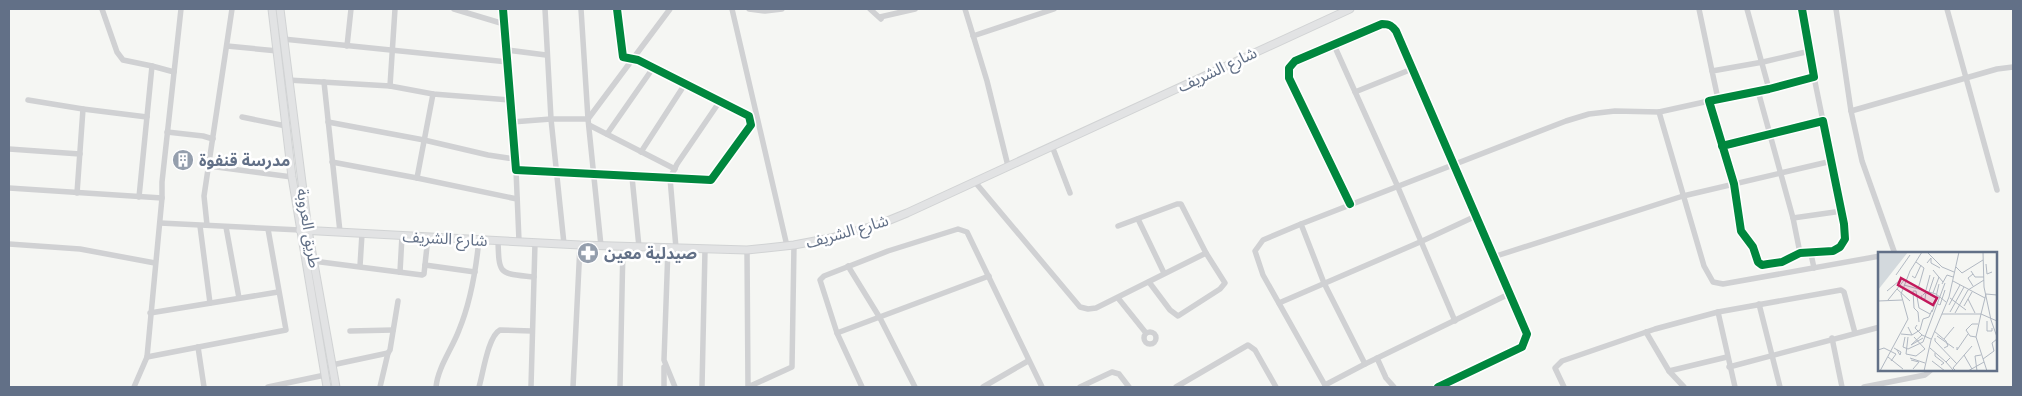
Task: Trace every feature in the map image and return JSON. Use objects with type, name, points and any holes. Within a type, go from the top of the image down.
[{"type":"main road","points":[[272,9],[292,177],[327,387]]},
{"type":"main road","name":"طريق العروبة","points":[[280,9],[308,230],[336,387]]},
{"type":"main road","name":"شارع الشريف","points":[[300,230],[705,250],[747,250],[791,246],[831,238],[880,224],[1350,9]]},
{"type":"street","points":[[102,9],[117,52],[122,60],[174,72]]},
{"type":"street","points":[[134,387],[147,357],[160,223],[162,182],[182,9]]},
{"type":"street","points":[[207,226],[203,202],[232,9]]},
{"type":"street","points":[[347,46],[351,9]]},
{"type":"street","points":[[390,86],[396,9]]},
{"type":"street","points":[[454,9],[504,24]]},
{"type":"street","points":[[503,9],[516,170],[519,241]]},
{"type":"street","points":[[545,9],[546,55],[551,119],[564,244]]},
{"type":"street","points":[[581,9],[588,122],[601,246]]},
{"type":"street","points":[[516,170],[557,174],[712,179],[751,125],[749,116],[653,68],[621,55],[617,9]]},
{"type":"street","points":[[588,122],[670,9]]},
{"type":"street","points":[[732,9],[791,246],[792,368],[748,387],[747,250]]},
{"type":"street","points":[[749,9],[782,9]]},
{"type":"street","points":[[870,9],[881,18],[915,9]]},
{"type":"street","points":[[965,9],[974,36],[1008,166]]},
{"type":"street","points":[[974,36],[1054,9]]},
{"type":"street","points":[[1698,9],[1718,99]]},
{"type":"street","points":[[1747,9],[1769,89]]},
{"type":"street","points":[[1709,101],[1734,184],[1741,231],[1753,248],[1758,262],[1762,265],[1782,262],[1800,253],[1811,254],[1833,251],[1844,244],[1842,211],[1802,9]]},
{"type":"street","points":[[1836,9],[1851,110],[1862,161],[1895,252]]},
{"type":"street","points":[[1947,9],[1997,190]]},
{"type":"street","points":[[1350,204],[1288,74],[1289,68],[1294,61],[1382,24],[1388,24],[1396,32],[1525,327],[1526,339],[1522,347],[1438,387]]},
{"type":"street","points":[[283,40],[508,62]]},
{"type":"street","points":[[1334,44],[1398,185],[1420,242],[1455,321]]},
{"type":"street","points":[[227,46],[278,51]]},
{"type":"street","points":[[507,50],[546,55]]},
{"type":"street","points":[[1712,71],[1810,51]]},
{"type":"street","points":[[138,197],[152,66]]},
{"type":"street","points":[[1851,110],[2013,67]]},
{"type":"street","points":[[607,134],[653,68]]},
{"type":"street","points":[[1355,92],[1412,69]]},
{"type":"street","points":[[1509,294],[1365,364],[1326,386],[1263,275],[1254,251],[1263,240],[1301,224],[1566,121],[1589,114],[1615,111],[1659,112],[1769,89],[1814,77]]},
{"type":"street","points":[[288,80],[390,86],[433,94],[511,100]]},
{"type":"street","points":[[324,82],[340,232]]},
{"type":"street","points":[[641,152],[685,84]]},
{"type":"street","points":[[1758,91],[1793,218],[1800,253]]},
{"type":"street","points":[[417,178],[433,94]]},
{"type":"street","points":[[28,100],[83,109],[148,116]]},
{"type":"street","points":[[676,248],[670,178],[720,101]]},
{"type":"street","points":[[78,193],[83,109]]},
{"type":"street","points":[[1659,112],[1704,266],[1714,282],[1723,284],[1878,256]]},
{"type":"street","points":[[242,117],[286,126]]},
{"type":"street","points":[[512,122],[551,119],[588,122],[607,134],[675,169]]},
{"type":"street","points":[[328,122],[424,140],[488,155],[514,158]]},
{"type":"street","points":[[1722,146],[1823,122]]},
{"type":"street","points":[[168,132],[213,139]]},
{"type":"street","points":[[1052,146],[1070,193]]},
{"type":"street","points":[[9,149],[80,154]]},
{"type":"street","points":[[1493,257],[1683,196],[1832,161]]},
{"type":"street","points":[[332,162],[517,199]]},
{"type":"street","points":[[208,166],[292,177]]},
{"type":"street","points":[[632,176],[639,247]]},
{"type":"street","points":[[975,182],[1080,307],[1096,308],[1206,253]]},
{"type":"street","points":[[9,188],[162,198]]},
{"type":"street","points":[[1118,226],[1181,204],[1206,253],[1225,283],[1182,315],[1175,315],[1149,282]]},
{"type":"street","points":[[1793,218],[1842,211]]},
{"type":"street","points":[[1279,303],[1476,216]]},
{"type":"street","points":[[1138,219],[1164,273]]},
{"type":"street","points":[[160,223],[300,230]]},
{"type":"street","points":[[1301,224],[1324,283],[1365,364]]},
{"type":"street","points":[[200,226],[210,303]]},
{"type":"street","points":[[226,227],[239,298]]},
{"type":"street","points":[[147,357],[284,332],[286,328],[268,229]]},
{"type":"street","points":[[862,387],[837,333],[820,280],[824,276],[848,266],[929,237],[958,229],[967,232],[1028,362],[1042,387]]},
{"type":"street","points":[[360,266],[362,234]]},
{"type":"street","points":[[400,272],[402,236]]},
{"type":"street","points":[[313,260],[422,275],[428,237]]},
{"type":"street","points":[[436,387],[438,374],[460,330],[475,272],[479,240]]},
{"type":"street","points":[[498,240],[499,266],[502,271],[507,274],[534,277]]},
{"type":"street","points":[[531,387],[535,243]]},
{"type":"street","points":[[9,244],[80,250],[155,263]]},
{"type":"street","points":[[572,387],[580,245]]},
{"type":"street","points":[[620,387],[623,246]]},
{"type":"street","points":[[664,387],[668,248]]},
{"type":"street","points":[[702,387],[705,250]]},
{"type":"street","points":[[1811,254],[1814,268]]},
{"type":"street","points":[[425,265],[475,272]]},
{"type":"street","points":[[848,266],[880,318],[915,387]]},
{"type":"street","points":[[837,333],[989,276]]},
{"type":"street","points":[[1564,387],[1556,372],[1555,368],[1558,364],[1646,332],[1718,312],[1759,304],[1841,290],[1844,292],[1855,333]]},
{"type":"street","points":[[150,313],[278,292]]},
{"type":"street","points":[[1118,298],[1146,333]]},
{"type":"street","points":[[380,387],[390,350],[398,300]]},
{"type":"street","points":[[1759,304],[1780,387]]},
{"type":"street","points":[[1718,312],[1735,387]]},
{"type":"street","points":[[1729,366],[1878,327]]},
{"type":"street","points":[[350,332],[394,330]]},
{"type":"street","points":[[479,387],[494,334],[500,330],[532,331]]},
{"type":"street","points":[[1646,332],[1669,371],[1684,387]]},
{"type":"street","points":[[1832,338],[1842,387]]},
{"type":"street","points":[[1176,387],[1248,345],[1256,350],[1276,387]]},
{"type":"street","points":[[198,347],[204,387]]},
{"type":"street","points":[[332,365],[388,353]]},
{"type":"street","points":[[1669,371],[1727,356]]},
{"type":"street","points":[[1377,358],[1386,378],[1394,387]]},
{"type":"street","points":[[664,360],[675,387]]},
{"type":"street","points":[[983,387],[1028,362]]},
{"type":"street","points":[[1864,387],[1925,375],[1930,371]]},
{"type":"street","points":[[1080,387],[1112,372],[1119,374],[1129,387]]},
{"type":"street","points":[[268,387],[325,375]]},
{"type":"cycle path","points":[[503,9],[516,170],[711,180],[751,125],[749,116],[638,60],[623,57],[617,9]]},
{"type":"cycle path","points":[[1722,146],[1823,121],[1844,224],[1845,239],[1840,247],[1833,251],[1800,253],[1782,262],[1762,265],[1758,262],[1753,247],[1741,231],[1734,184],[1709,101],[1769,89],[1814,77],[1802,9]]},
{"type":"cycle path","points":[[1350,204],[1289,78],[1289,68],[1295,61],[1382,24],[1387,24],[1396,31],[1527,334],[1522,347],[1438,387]]},
{"type":"place","name":"مدرسة قنفوة","points":[[183,160]]},
{"type":"place","name":"صيدلية معين","points":[[588,253]]}]
